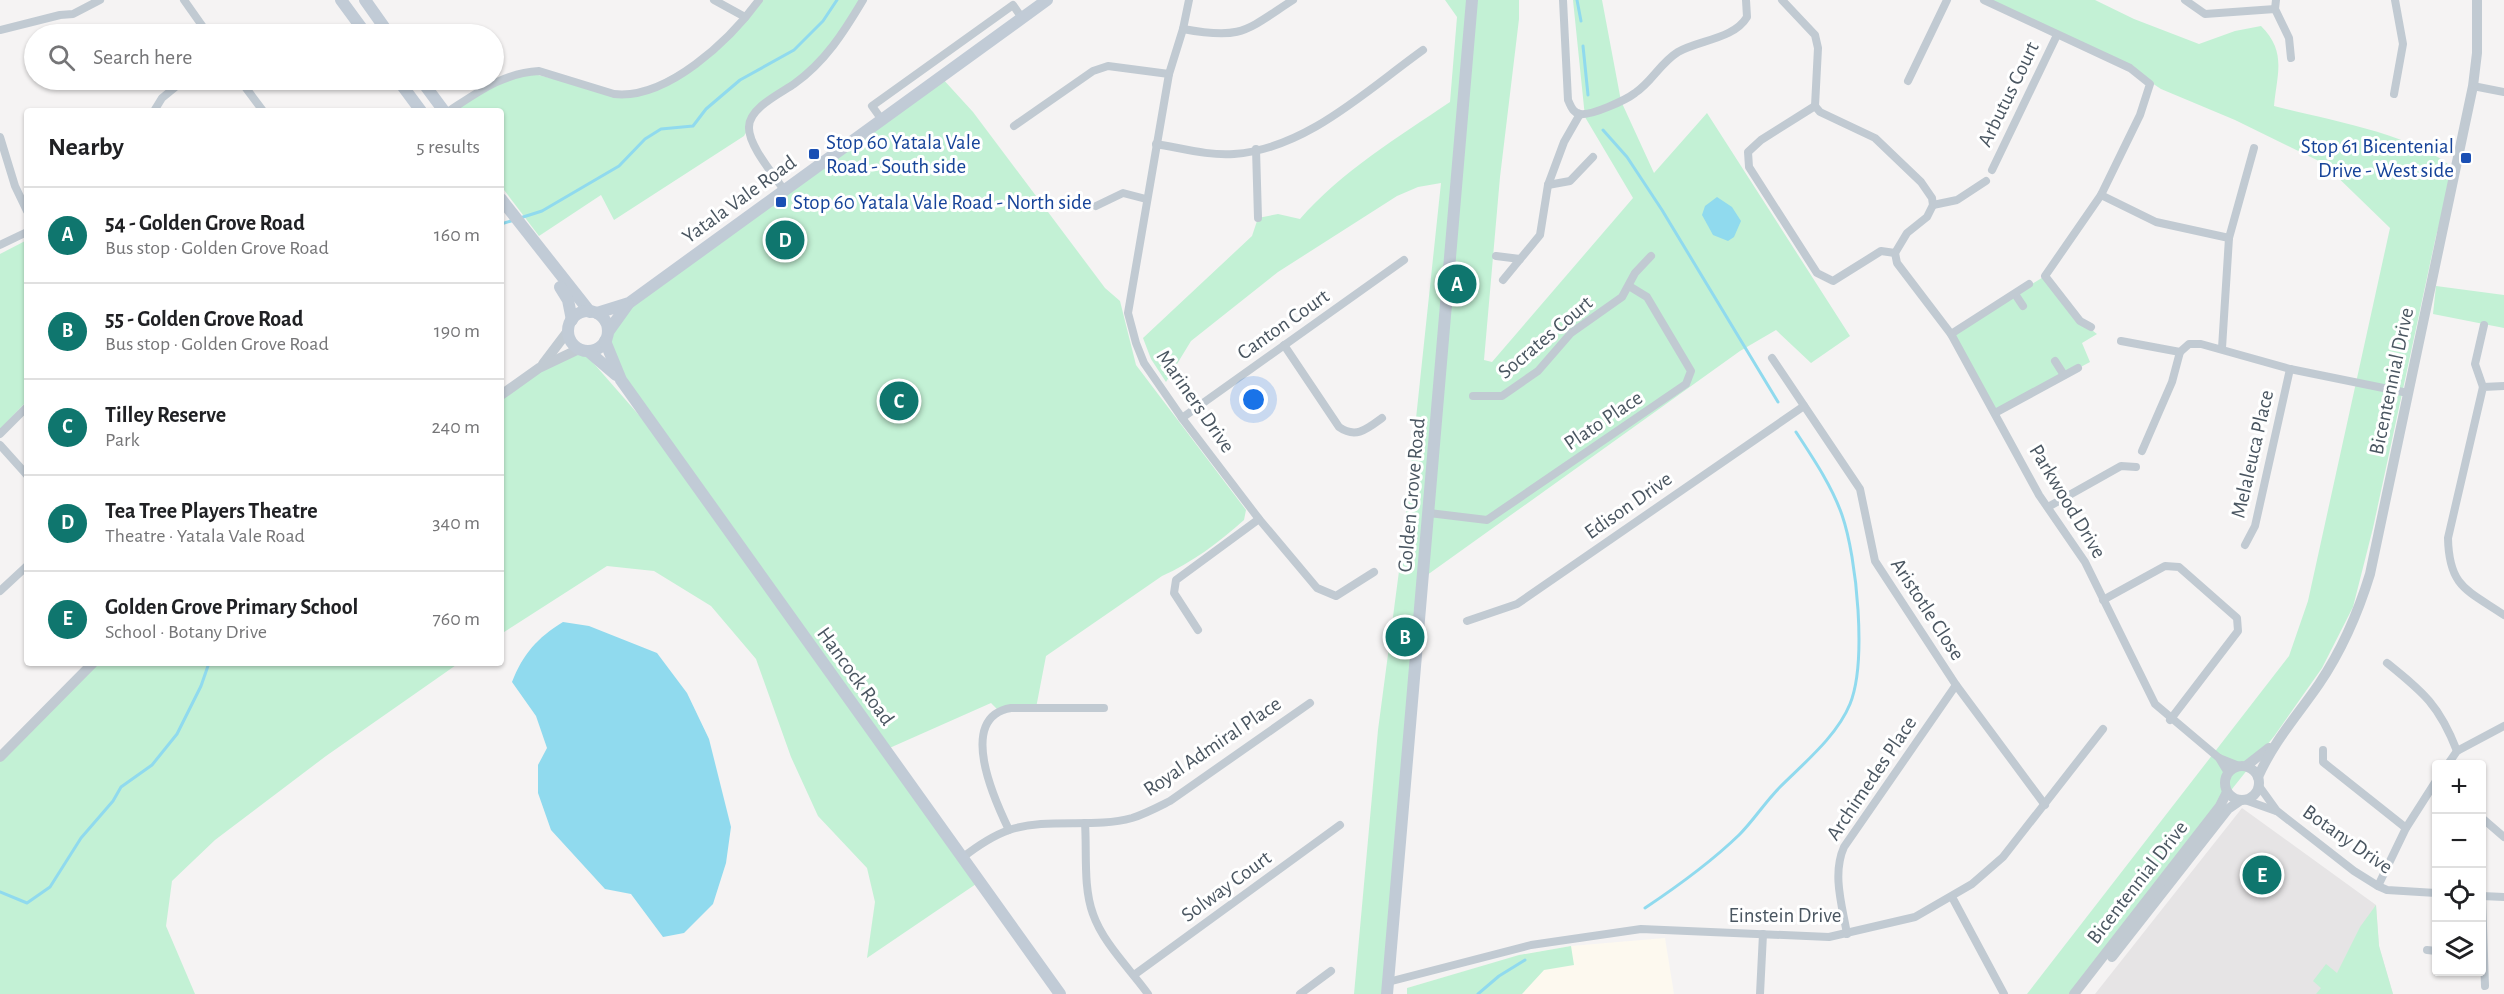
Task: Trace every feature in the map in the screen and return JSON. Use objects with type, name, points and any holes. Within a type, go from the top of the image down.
[{"type":"main road","points":[[341,0],[359,24]]},
{"type":"main road","points":[[365,0],[382,24]]},
{"type":"main road","name":"Yatala Vale Road","points":[[607,336],[629,303],[1047,0]]},
{"type":"main road","name":"Golden Grove Road","points":[[1388,988],[1472,0]]},
{"type":"main road","points":[[405,90],[419,108]]},
{"type":"main road","points":[[428,90],[442,108]]},
{"type":"main road","points":[[504,202],[545,257],[593,313],[606,323],[607,336],[597,349],[584,350],[572,343],[568,300],[549,269],[545,257]]},
{"type":"main road","name":"Yatala Vale Road","points":[[593,313],[629,303]]},
{"type":"main road","points":[[570,326],[580,314],[593,313]]},
{"type":"main road","name":"Hancock Road","points":[[607,336],[621,380]]},
{"type":"main road","name":"Hancock Road","points":[[584,350],[621,380],[1060,994]]},
{"type":"street","points":[[0,30],[60,15],[73,14],[100,0]]},
{"type":"street","points":[[184,0],[201,24]]},
{"type":"street","points":[[714,0],[745,17]]},
{"type":"street","points":[[504,77],[539,71],[614,94],[625,95],[640,92],[669,80],[703,58],[722,43],[759,0]]},
{"type":"street","points":[[784,190],[754,144],[749,127],[750,120],[759,109],[821,63],[863,0]]},
{"type":"street","name":"Mariners Drive","points":[[1189,0],[1169,74],[1128,313],[1136,343],[1144,363],[1182,418],[1259,519],[1317,588],[1336,596],[1374,572]]},
{"type":"street","points":[[1183,29],[1228,35],[1248,30],[1293,0]]},
{"type":"street","points":[[1563,0],[1568,100],[1571,108],[1580,114],[1593,112],[1635,94],[1673,55],[1738,27],[1747,17],[1746,0]]},
{"type":"street","points":[[1783,0],[1815,35],[1818,48],[1815,106],[1820,112],[1875,138],[1921,182],[1932,198],[1933,205],[1927,217],[1907,232],[1895,253],[1881,251],[1833,281],[1817,273],[1749,167],[1748,152],[1761,140],[1815,106]]},
{"type":"street","points":[[1908,81],[1947,0]]},
{"type":"street","points":[[1984,0],[2130,69],[2150,84],[2140,115],[2101,195],[2045,276],[2080,321],[2091,327]]},
{"type":"street","points":[[2185,0],[2205,14],[2275,4],[2289,38],[2290,58]]},
{"type":"street","points":[[2394,94],[2403,44],[2395,0]]},
{"type":"street","name":"Bicentennial Drive","points":[[2258,782],[2272,745],[2324,676],[2360,606],[2373,563],[2473,86],[2477,53],[2477,0]]},
{"type":"street","name":"Arbutus Court","points":[[1992,170],[2058,35]]},
{"type":"street","points":[[1156,144],[1234,154],[1287,140],[1322,122],[1423,50]]},
{"type":"street","points":[[1014,126],[1108,66],[1169,74]]},
{"type":"street","points":[[2473,86],[2504,92]]},
{"type":"street","points":[[156,108],[162,98],[172,90]]},
{"type":"street","points":[[247,90],[261,108]]},
{"type":"street","points":[[454,108],[483,90]]},
{"type":"street","points":[[1503,280],[1540,235],[1548,185],[1564,142],[1580,114]]},
{"type":"street","points":[[0,137],[15,186],[24,205]]},
{"type":"street","points":[[2222,348],[2229,238],[2254,147]]},
{"type":"street","points":[[1256,150],[1258,218]]},
{"type":"street","points":[[1548,185],[1570,181],[1593,157]]},
{"type":"street","points":[[1933,205],[1957,200],[1986,181]]},
{"type":"street","points":[[1096,206],[1123,193],[1146,199]]},
{"type":"street","points":[[2101,195],[2156,222],[2229,238]]},
{"type":"street","points":[[0,245],[24,233]]},
{"type":"street","name":"Parkwood Drive","points":[[1895,253],[1897,263],[1952,334],[2039,495],[2085,562],[2155,704],[2170,720],[2219,758],[2243,766]]},
{"type":"street","points":[[1496,256],[1520,259]]},
{"type":"street","name":"Socrates Court","points":[[1473,396],[1502,396],[1535,373],[1571,333],[1619,299],[1637,271],[1651,256]]},
{"type":"street","name":"Canton Court","points":[[1182,418],[1404,260]]},
{"type":"street","points":[[1952,334],[2030,284]]},
{"type":"street","name":"Plato Place","points":[[1429,513],[1486,520],[1686,384],[1691,371],[1684,357],[1644,294],[1629,286]]},
{"type":"street","points":[[2015,294],[2023,306]]},
{"type":"street","points":[[2484,325],[2475,364],[2483,387],[2448,538],[2449,560],[2453,576],[2461,586],[2504,615]]},
{"type":"street","points":[[539,368],[570,326]]},
{"type":"street","points":[[2121,341],[2180,352]]},
{"type":"street","points":[[2142,451],[2172,382],[2180,352],[2189,344],[2222,348],[2290,369],[2408,393]]},
{"type":"street","points":[[1284,345],[1339,427],[1347,433],[1358,434],[1382,418]]},
{"type":"street","points":[[504,393],[539,368],[584,350]]},
{"type":"street","name":"Aristotle Close","points":[[1772,358],[1860,489],[1875,561],[1956,685],[2044,805]]},
{"type":"street","points":[[2055,361],[2064,375]]},
{"type":"street","points":[[1995,412],[2078,368]]},
{"type":"street","name":"Melaleuca Place","points":[[2245,544],[2255,526],[2290,369]]},
{"type":"street","points":[[2483,387],[2504,386]]},
{"type":"street","name":"Edison Drive","points":[[1467,621],[1517,604],[1804,406]]},
{"type":"street","points":[[0,434],[24,410]]},
{"type":"street","points":[[0,445],[24,471]]},
{"type":"street","points":[[2049,507],[2123,462],[2136,467]]},
{"type":"street","points":[[1198,630],[1174,593],[1176,580],[1259,519]]},
{"type":"street","points":[[2103,600],[2165,566],[2178,567],[2237,618],[2238,631],[2170,720]]},
{"type":"street","points":[[0,591],[24,569]]},
{"type":"street","points":[[2387,663],[2434,704],[2446,722],[2457,751]]},
{"type":"street","points":[[0,757],[90,666]]},
{"type":"street","name":"Archimedes Place","points":[[1847,934],[1839,885],[1841,853],[1956,685]]},
{"type":"street","name":"Royal Admiral Place","points":[[962,858],[978,846],[1009,830],[1041,824],[1085,823],[1132,818],[1170,801],[1310,703]]},
{"type":"street","points":[[1009,830],[994,802],[983,762],[984,736],[993,715],[998,710],[1011,708],[1104,708]]},
{"type":"street","points":[[2451,760],[2457,751],[2504,726]]},
{"type":"street","name":"Einstein Drive","points":[[1388,988],[1531,945],[1641,929],[1829,937],[1915,917],[1972,884],[2003,857],[2103,729]]},
{"type":"street","name":"Bicentennial Drive","points":[[2243,766],[2272,745]]},
{"type":"street","points":[[2323,762],[2324,750]]},
{"type":"street","name":"Parkwood Drive","points":[[2219,758],[2228,773]]},
{"type":"street","points":[[2313,766],[2323,762]]},
{"type":"street","points":[[2323,762],[2406,828]]},
{"type":"street","points":[[2243,766],[2253,770],[2258,782],[2255,794],[2243,800],[2232,797],[2225,786],[2228,773],[2243,766]]},
{"type":"street","name":"Botany Drive","points":[[2258,782],[2277,811],[2354,871],[2387,890],[2432,893]]},
{"type":"street","points":[[2378,886],[2406,828],[2432,787]]},
{"type":"street","name":"Bicentennial Drive","points":[[2074,994],[2220,806],[2227,792]]},
{"type":"street","name":"Bicentennial Drive","points":[[2083,994],[2228,809],[2243,800]]},
{"type":"street","name":"Botany Drive","points":[[2243,800],[2277,811]]},
{"type":"street","points":[[2486,822],[2504,837]]},
{"type":"street","points":[[1085,823],[1089,899],[1092,913],[1098,927],[1148,994]]},
{"type":"street","name":"Solway Court","points":[[1134,975],[1340,825]]},
{"type":"street","points":[[2486,896],[2504,897]]},
{"type":"street","points":[[1952,897],[2004,994]]},
{"type":"street","points":[[1760,994],[1763,934]]},
{"type":"street","points":[[2427,950],[2432,951]]},
{"type":"street","points":[[1300,994],[1331,971]]},
{"type":"street","points":[[2484,976],[2485,986]]},
{"type":"shaded area","points":[[2242,808],[2376,905],[2379,946],[2393,994],[2095,994]]},
{"type":"shaded area","points":[[1665,938],[1674,994],[1407,994],[1407,988],[1524,954],[1571,946]]},
{"type":"green space","points":[[762,0],[863,0],[821,63],[759,109],[744,136],[614,220],[601,195],[539,236],[504,190],[504,108],[454,108],[481,90],[504,90],[504,81],[526,72],[614,94],[649,88],[703,58]]},
{"type":"green space","points":[[1445,0],[1519,0],[1519,19],[1500,177],[1484,360],[1492,362],[1633,198],[1585,117],[1573,0],[1602,0],[1621,101],[1654,173],[1707,113],[1850,336],[1811,363],[1776,330],[1740,351],[1423,578],[1385,994],[1354,994],[1378,730],[1403,541],[1441,183],[1418,187],[1397,196],[1278,272],[1191,341],[1166,382],[1151,359],[1143,338],[1252,236],[1258,218],[1278,214],[1300,219],[1333,186],[1352,171],[1390,142],[1450,102],[1457,17]]},
{"type":"green space","points":[[1984,0],[2095,0],[2134,19],[2199,44],[2235,31],[2261,26],[2269,36],[2277,54],[2278,73],[2274,106],[2395,138],[2438,157],[2455,170],[2436,236],[2373,528],[2353,607],[2322,668],[2275,735],[2069,994],[2027,994],[2289,656],[2308,601],[2390,228],[2323,163],[2235,120],[2161,89],[2146,79]]},
{"type":"green space","points":[[941,77],[973,112],[1105,288],[1120,301],[1136,365],[1246,510],[1244,520],[1205,551],[1162,576],[1046,656],[1036,708],[998,710],[991,703],[885,750],[979,882],[867,958],[875,902],[867,868],[818,816],[791,757],[756,659],[711,606],[654,571],[607,566],[504,632],[504,390],[582,350],[673,454],[621,380],[605,341],[619,316]]},
{"type":"green space","points":[[24,242],[24,404],[0,429],[0,254]]},
{"type":"green space","points":[[2045,276],[2080,321],[2097,334],[2082,343],[2090,362],[1995,413],[1951,334]]},
{"type":"green space","points":[[2436,286],[2504,295],[2504,328],[2433,314]]},
{"type":"green space","points":[[90,666],[455,666],[326,756],[215,840],[172,881],[166,926],[195,994],[0,994],[0,757]]},
{"type":"green space","points":[[2376,905],[2379,946],[2393,994],[2316,994],[2321,988],[2313,981],[2326,964],[2337,973],[2360,927]]},
{"type":"green space","points":[[1571,946],[1574,965],[1544,970],[1522,994],[1407,994],[1407,988],[1519,955]]},
{"type":"water","points":[[1717,197],[1732,207],[1741,221],[1734,237],[1728,241],[1713,235],[1702,215],[1705,206]]},
{"type":"water","points":[[563,622],[589,626],[657,653],[687,693],[709,739],[731,827],[726,863],[713,904],[684,933],[663,937],[631,894],[605,889],[551,830],[538,793],[538,765],[547,748],[536,716],[512,682],[521,663],[532,648]]},
{"type":"waterway","points":[[520,218],[542,211],[619,166],[645,139],[661,129],[693,126],[706,109],[740,80],[794,50],[823,21],[837,0]]},
{"type":"waterway","points":[[1577,0],[1581,21]]},
{"type":"waterway","points":[[1583,46],[1588,95]]},
{"type":"waterway","points":[[1603,130],[1627,157],[1662,210],[1778,402]]},
{"type":"waterway","points":[[504,223],[514,220]]},
{"type":"waterway","points":[[1645,908],[1694,874],[1739,835],[1775,793],[1828,738],[1850,704],[1855,686],[1859,637],[1852,557],[1838,504],[1822,472],[1796,432]]},
{"type":"waterway","points":[[0,892],[27,903],[50,887],[81,838],[113,801],[121,787],[152,765],[177,734],[201,686],[208,666]]},
{"type":"waterway","points":[[1478,994],[1499,976],[1525,960]]},
{"type":"place","name":"Stop 60 Yatala Vale Road - South side","points":[[814,154]]},
{"type":"place","name":"Stop 61 Bicentenial Drive - West side","points":[[2466,158]]},
{"type":"place","name":"Stop 60 Yatala Vale Road - North side","points":[[781,202]]},
{"type":"place","name":"Tea Tree Players Theatre","points":[[785,240]]},
{"type":"place","name":"54 - Golden Grove Road","points":[[1457,284]]},
{"type":"place","name":"Tilley Reserve","points":[[899,401]]},
{"type":"place","name":"55 - Golden Grove Road","points":[[1405,637]]},
{"type":"place","name":"Golden Grove Primary School","points":[[2262,875]]}]
